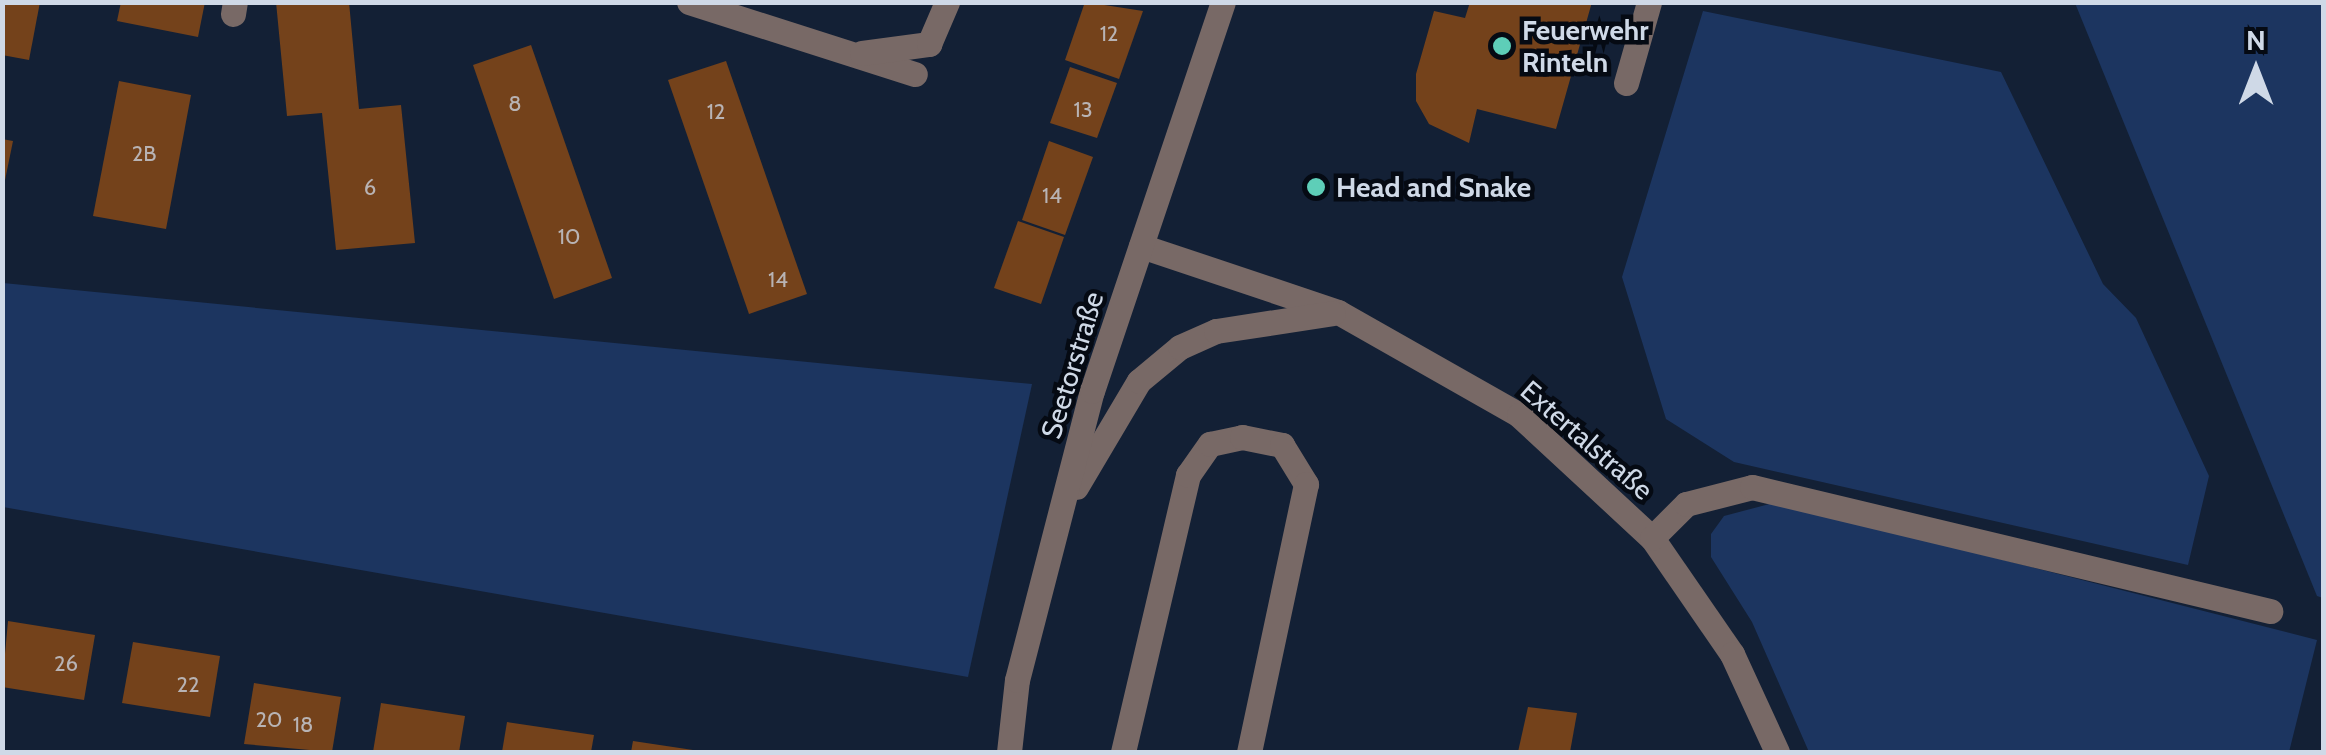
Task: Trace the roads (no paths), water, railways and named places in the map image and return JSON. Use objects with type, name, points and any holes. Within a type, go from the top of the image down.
[{"type":"street","points":[[689,2],[915,74]]},
{"type":"street","points":[[852,54],[928,44],[946,2]]},
{"type":"street","name":"Seetorstraße","points":[[1009,752],[1017,680],[1058,518],[1141,246],[1223,2]]},
{"type":"street","points":[[1626,83],[1649,2]]},
{"type":"street","name":"Extertalstraße","points":[[1141,246],[1338,312],[1519,415],[1652,538],[1732,654],[1777,752]]},
{"type":"street","points":[[1058,518],[1139,381],[1180,347],[1216,332],[1338,312]]},
{"type":"street","points":[[1123,752],[1188,476],[1210,444],[1242,436],[1282,445],[1306,484],[1249,752]]},
{"type":"street","points":[[1652,538],[1686,504],[1752,487],[2270,611]]},
{"type":"place","name":"Feuerwehr Rinteln","points":[[1502,46]]},
{"type":"place","name":"Head and Snake","points":[[1316,187]]}]
